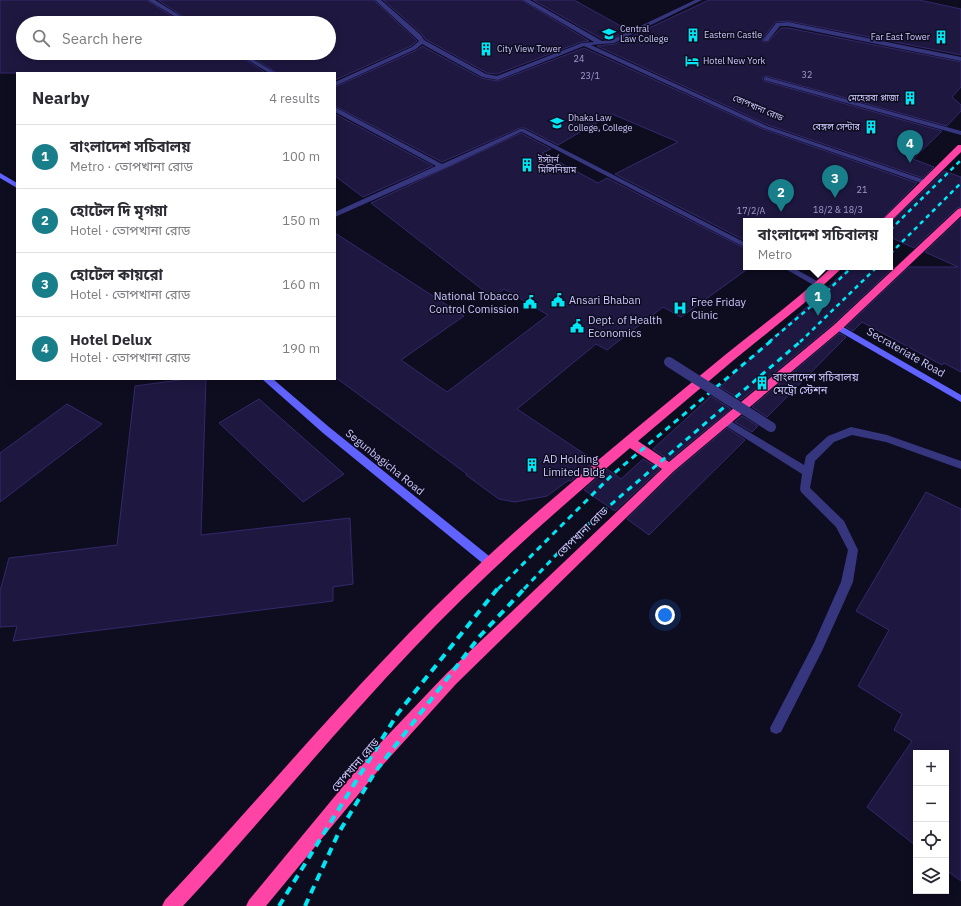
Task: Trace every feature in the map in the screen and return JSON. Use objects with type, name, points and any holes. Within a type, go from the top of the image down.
[{"type":"highway","points":[[889,218],[928,182],[961,147]]},
{"type":"highway","name":"তোপখানা রোড","points":[[255,906],[375,761],[451,679],[670,468],[724,421],[838,327],[961,211]]},
{"type":"highway","points":[[171,906],[219,856],[268,797],[358,698],[430,622],[490,563],[629,441],[820,285],[835,270]]},
{"type":"highway","points":[[629,441],[670,468]]},
{"type":"street","points":[[151,0],[177,16]]},
{"type":"street","points":[[378,0],[419,36],[422,41],[484,76],[493,78],[498,78],[584,44],[612,42],[699,0]]},
{"type":"street","points":[[526,0],[601,43]]},
{"type":"street","points":[[766,40],[778,24],[788,24],[961,59]]},
{"type":"street","points":[[336,84],[414,48],[422,41]]},
{"type":"street","name":"তোপখানা রোড","points":[[584,44],[765,127],[928,182]]},
{"type":"street","points":[[251,60],[271,72]]},
{"type":"street","points":[[766,78],[961,133]]},
{"type":"street","points":[[336,110],[443,167]]},
{"type":"street","points":[[336,215],[522,130],[743,244]]},
{"type":"street","points":[[0,174],[16,185]]},
{"type":"street","points":[[792,270],[820,285]]},
{"type":"street","name":"Secrateriate Road","points":[[838,327],[961,399]]},
{"type":"street","points":[[669,362],[771,427]]},
{"type":"street","name":"Segunbagicha Road","points":[[268,380],[332,435],[490,563]]},
{"type":"street","points":[[724,421],[808,473]]},
{"type":"street","points":[[776,728],[818,647],[847,582],[853,550],[840,524],[805,489],[810,459],[830,439],[851,431],[887,439],[961,464]]},
{"type":"building","points":[[0,0],[147,0],[171,16],[16,16],[16,60],[246,60],[264,72],[16,72],[0,73]]},
{"type":"building","points":[[158,0],[374,0],[417,41],[411,46],[336,80],[336,72],[275,72],[257,60],[336,60],[336,16],[182,16]]},
{"type":"building","points":[[383,0],[522,0],[589,41],[581,42],[497,74],[487,73],[425,39],[422,34]]},
{"type":"building","points":[[533,0],[574,0],[628,30],[611,39],[602,39]]},
{"type":"building","points":[[709,0],[919,0],[961,9],[961,55],[788,21],[775,22],[762,40],[764,42],[768,42],[781,28],[788,28],[961,62],[961,87],[952,97],[961,105],[961,111],[947,126],[766,76],[762,78],[764,81],[942,131],[913,159],[934,167],[923,178],[768,125],[597,46],[615,44]]},
{"type":"building","points":[[422,46],[481,78],[498,81],[584,48],[763,129],[917,183],[883,218],[743,218],[743,239],[615,174],[678,142],[612,114],[558,145],[525,128],[520,128],[442,162],[336,107],[336,87],[417,50]]},
{"type":"building","points":[[336,115],[433,166],[363,197],[336,177]]},
{"type":"building","points":[[521,133],[551,149],[542,153],[598,183],[607,178],[743,247],[743,270],[746,270],[681,317],[663,307],[607,350],[596,344],[517,409],[595,461],[571,481],[569,480],[547,496],[515,502],[499,499],[336,378],[336,234],[464,316],[401,360],[447,392],[548,315],[504,289],[492,297],[371,203]]},
{"type":"building","points":[[944,171],[961,177],[961,207],[957,208],[914,248],[893,238],[893,220]]},
{"type":"building","points":[[961,218],[961,372],[944,363],[942,365],[862,322],[853,331],[846,327],[909,267],[958,267],[925,252]]},
{"type":"building","points":[[847,270],[891,270],[833,324],[741,400],[720,387]]},
{"type":"building","points":[[839,333],[846,337],[767,417],[752,407]]},
{"type":"building","points":[[180,380],[206,380],[201,535],[350,518],[353,584],[333,587],[333,601],[13,641],[17,626],[0,627],[0,591],[9,558],[117,545],[135,386]]},
{"type":"building","points":[[711,396],[731,409],[669,460],[653,449]]},
{"type":"building","points":[[259,399],[344,474],[303,502],[219,423]]},
{"type":"building","points":[[67,404],[102,424],[0,502],[0,453]]},
{"type":"building","points":[[742,416],[758,426],[752,432],[735,422]]},
{"type":"building","points":[[727,428],[745,440],[649,535],[627,519],[675,472]]},
{"type":"building","points":[[643,459],[660,469],[615,511],[584,490],[607,469],[621,479]]},
{"type":"building","points":[[926,492],[961,509],[961,881],[949,872],[949,750],[913,750],[913,844],[867,807],[912,741],[894,730],[902,714],[858,686],[889,630],[856,611]]},
{"type":"railway","points":[[893,227],[961,160]]},
{"type":"railway","points":[[893,251],[961,183]]},
{"type":"railway","points":[[769,342],[815,303],[849,270]]},
{"type":"railway","points":[[800,342],[874,270]]},
{"type":"railway","points":[[498,589],[612,475],[771,341]]},
{"type":"railway","points":[[524,589],[572,538],[801,341]]},
{"type":"railway","points":[[279,906],[398,713],[498,588]]},
{"type":"railway","points":[[305,906],[338,834],[375,772],[480,636],[525,588]]},
{"type":"place","name":"Central Law College","points":[[609,34]]},
{"type":"place","name":"Eastern Castle","points":[[693,35]]},
{"type":"place","name":"Far East Tower","points":[[941,37]]},
{"type":"place","name":"City View Tower","points":[[486,49]]},
{"type":"place","name":"Hotel New York","points":[[692,61]]},
{"type":"place","name":"মেহেরবা প্লাজা","points":[[910,98]]},
{"type":"place","name":"Dhaka Law College, College","points":[[557,123]]},
{"type":"place","name":"বেঙ্গল সেন্টার","points":[[871,127]]},
{"type":"place","name":"Hotel Delux","points":[[910,163]]},
{"type":"place","name":"ইস্টার্ন মিলিনিয়াম","points":[[527,165]]},
{"type":"place","name":"হোটেল কায়রো","points":[[835,198]]},
{"type":"place","name":"হোটেল দি মৃগয়া","points":[[781,212]]},
{"type":"place","name":"Ansari Bhaban","points":[[558,300]]},
{"type":"place","name":"National Tobacco Control Comission","points":[[530,302]]},
{"type":"place","name":"Free Friday Clinic","points":[[680,308]]},
{"type":"place","name":"বাংলাদেশ সচিবালয়","points":[[818,316]]},
{"type":"place","name":"Dept. of Health Economics","points":[[577,326]]},
{"type":"place","name":"বাংলাদেশ সচিবালয় মেট্রো স্টেশন","points":[[762,383]]},
{"type":"place","name":"AD Holding Limited Bldg","points":[[532,465]]}]
